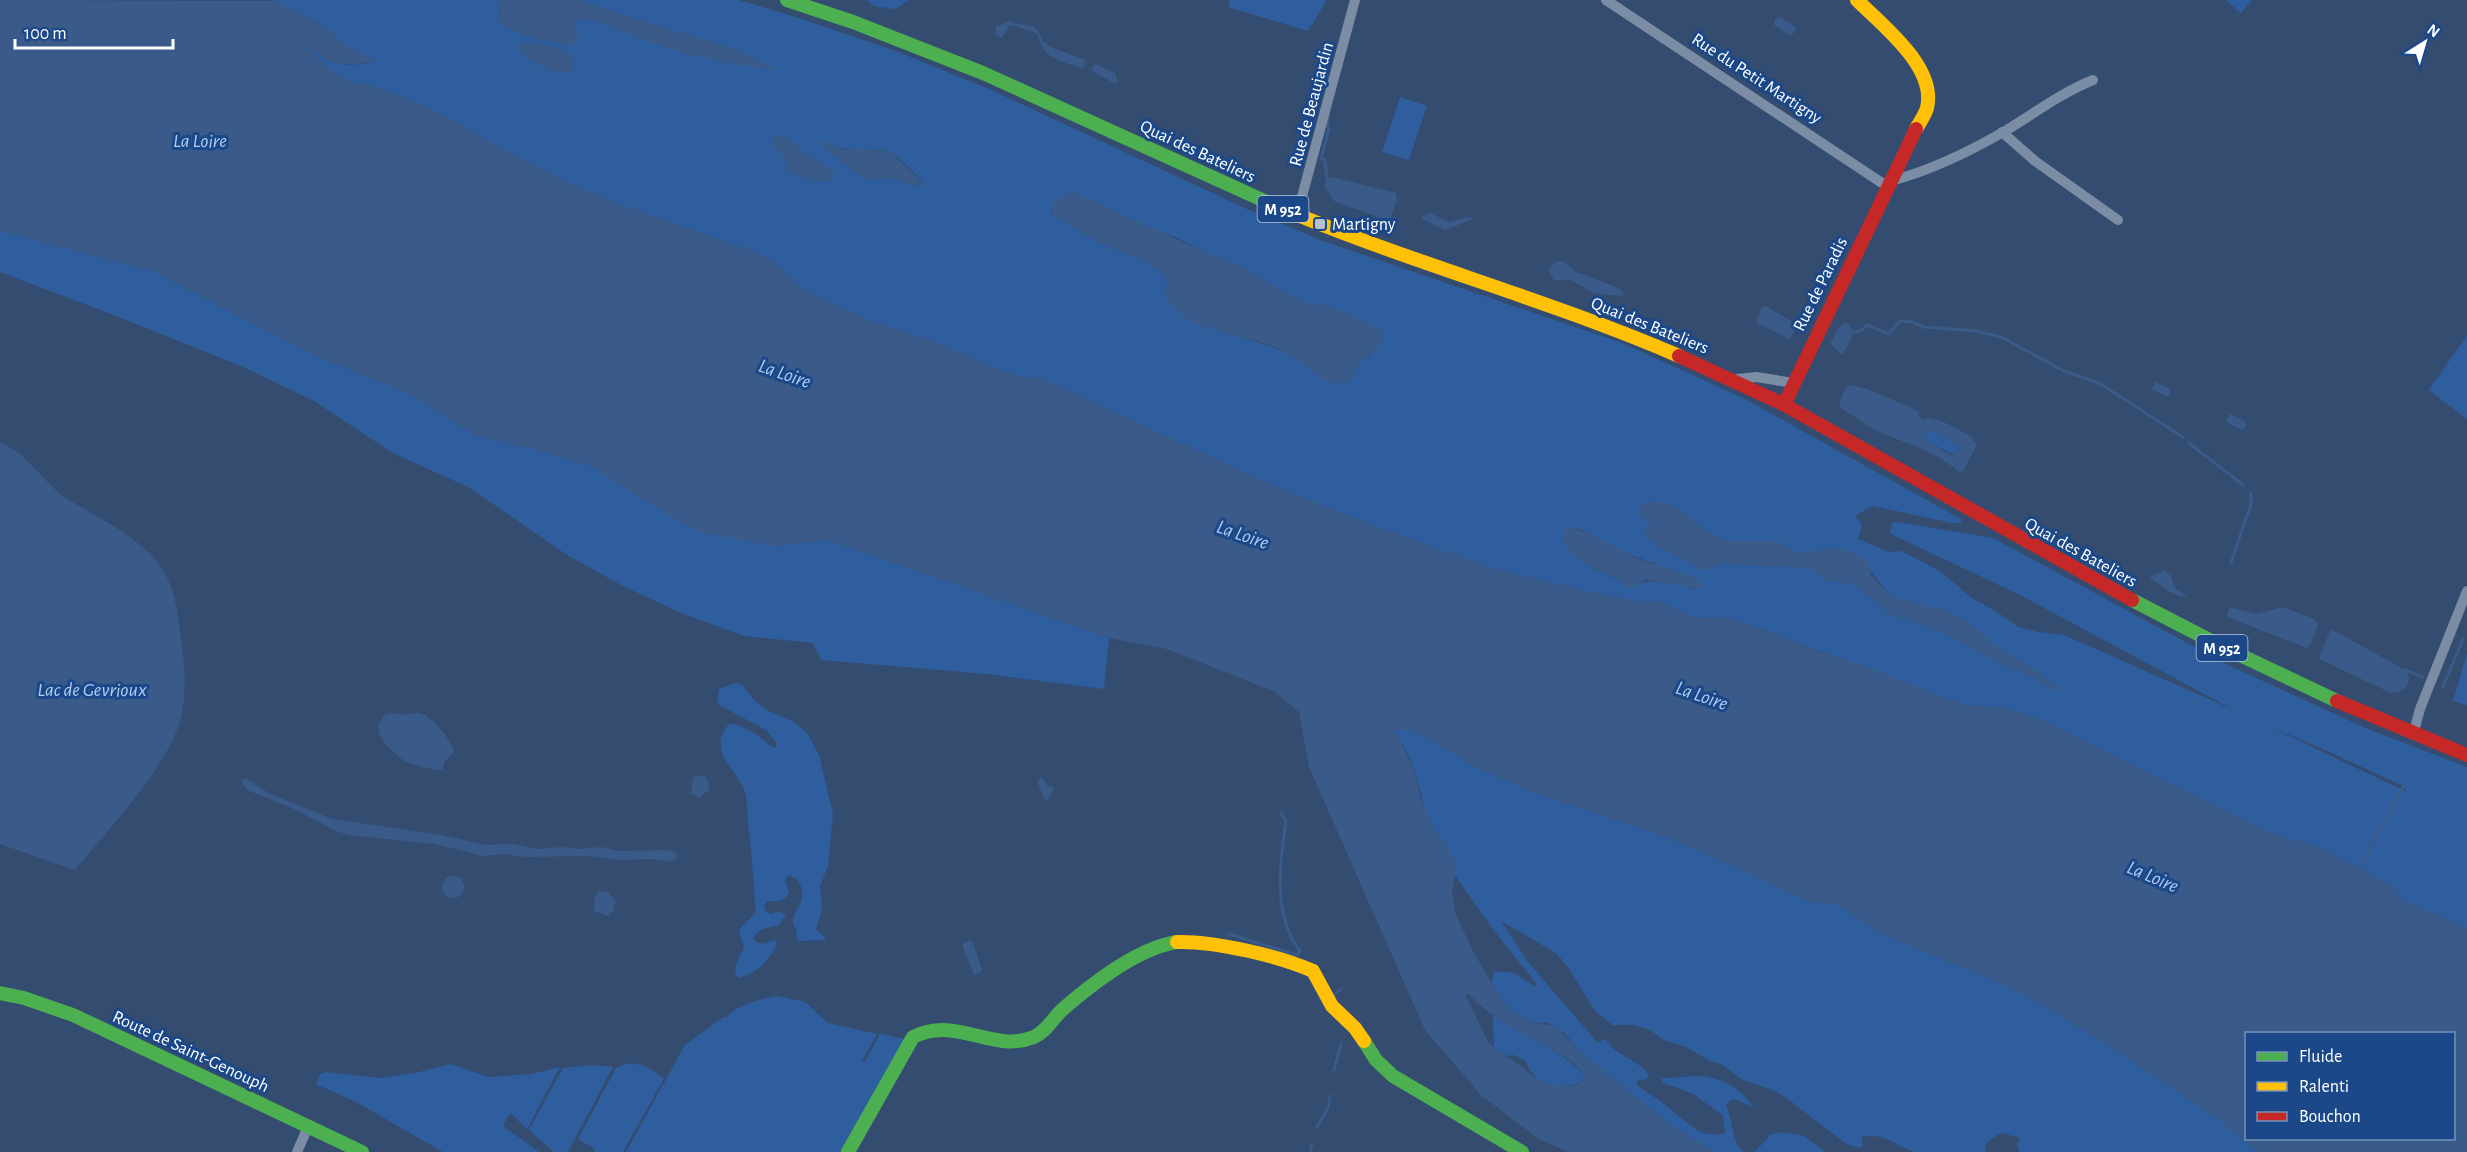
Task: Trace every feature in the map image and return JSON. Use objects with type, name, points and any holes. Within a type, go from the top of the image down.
[{"type":"main road","name":"Quai des Bateliers","points":[[787,0],[867,27],[991,76],[1058,105],[1193,170],[1297,215],[1363,241],[1599,322],[1734,379],[1784,405],[1995,526],[2183,628],[2328,699],[2467,755]]},
{"type":"main road","points":[[1857,0],[1910,52],[1924,77],[1927,90],[1927,106],[1890,184]]},
{"type":"main road","name":"Rue de Paradis","points":[[1784,405],[1890,184]]},
{"type":"main road","points":[[848,1152],[913,1037],[932,1029],[951,1029],[1005,1040],[1021,1041],[1034,1037],[1046,1031],[1064,1008],[1101,981],[1162,944],[1182,941],[1220,945],[1313,971],[1332,1006],[1355,1028],[1376,1060],[1393,1076],[1522,1152]]},
{"type":"main road","name":"Route de Saint-Genouph","points":[[0,993],[24,998],[73,1016],[362,1152]]},
{"type":"street","name":"Rue de Beaujardin","points":[[1297,215],[1355,0]]},
{"type":"street","name":"Rue du Petit Martigny","points":[[1606,0],[1890,184]]},
{"type":"street","points":[[1890,184],[1923,172],[2002,132],[2067,90],[2093,80]]},
{"type":"street","points":[[2002,132],[2035,161],[2118,220]]},
{"type":"street","points":[[1734,379],[1757,377],[1793,383]]},
{"type":"street","points":[[2414,735],[2420,709],[2467,591]]},
{"type":"street","points":[[297,1152],[308,1127]]},
{"type":"shaded area","points":[[271,0],[496,0],[501,9],[498,15],[522,34],[563,45],[568,45],[578,35],[574,22],[582,18],[615,27],[739,51],[576,0],[739,0],[896,51],[987,88],[1247,209],[1323,241],[1622,343],[1745,399],[1961,519],[1961,523],[1952,523],[1873,506],[1855,516],[1862,525],[1858,539],[1889,552],[1901,551],[1940,571],[1972,598],[2018,627],[2064,635],[2236,711],[2018,594],[1895,536],[1889,532],[1892,529],[1891,524],[1897,522],[1993,538],[2226,664],[2370,730],[2467,767],[2467,928],[2402,900],[2395,888],[2319,847],[2270,833],[2044,721],[2005,708],[1965,705],[1739,621],[1721,617],[1700,618],[1658,602],[1635,601],[1582,590],[1503,571],[1441,550],[1328,508],[1249,475],[1050,382],[997,369],[936,342],[869,320],[800,287],[768,257],[614,202],[569,183],[504,150],[455,121],[407,98],[372,86],[352,83],[333,72],[304,47],[340,64],[376,61],[343,44],[332,32],[308,17]],"holes":[[[527,42],[554,48],[569,72],[550,70],[520,43]],[[791,140],[808,156],[823,163],[832,181],[825,182],[789,174],[784,157]],[[824,148],[882,150],[899,158],[923,182],[919,187],[894,179],[867,179]],[[1051,210],[1147,227],[1237,264],[1299,301],[1313,305],[1325,305],[1373,353],[1361,362],[1348,382],[1312,372],[1297,359],[1279,349],[1199,324],[1168,302],[1167,280],[1161,273],[1146,262],[1097,241],[1054,216]],[[1650,502],[1670,504],[1679,508],[1705,531],[1728,541],[1776,541],[1792,551],[1804,553],[1836,548],[1868,568],[1891,596],[2006,653],[2041,674],[2051,690],[2038,680],[2003,665],[1939,630],[1889,614],[1876,601],[1851,584],[1831,582],[1809,568],[1719,564],[1706,570],[1700,569],[1655,544],[1643,528],[1652,524],[1641,516]],[[1566,527],[1580,529],[1625,553],[1656,564],[1697,590],[1679,584],[1660,582],[1624,585],[1588,566]],[[2268,726],[2325,750],[2403,786],[2407,792]]]},
{"type":"shaded area","points":[[867,0],[909,0],[895,9],[874,6]]},
{"type":"shaded area","points":[[1230,0],[1327,0],[1308,31],[1228,7]]},
{"type":"shaded area","points":[[2225,0],[2252,0],[2241,13]]},
{"type":"shaded area","points":[[1400,97],[1427,106],[1409,160],[1382,152]]},
{"type":"shaded area","points":[[0,231],[152,271],[320,358],[406,392],[477,436],[530,448],[591,466],[773,546],[828,540],[1109,638],[1104,689],[987,674],[821,660],[813,643],[744,636],[681,613],[621,585],[567,555],[470,488],[393,453],[314,401],[243,367],[0,272]]},
{"type":"shaded area","points":[[2467,335],[2467,419],[2429,390]]},
{"type":"shaded area","points":[[1933,431],[1957,444],[1959,448],[1955,455],[1925,441],[1924,437]]},
{"type":"shaded area","points":[[2467,653],[2467,705],[2453,701]]},
{"type":"shaded area","points":[[735,683],[742,685],[755,701],[769,711],[794,722],[807,733],[819,755],[833,814],[828,866],[820,886],[822,909],[816,930],[825,937],[825,940],[797,941],[796,928],[793,925],[802,894],[798,880],[789,875],[785,879],[789,893],[787,896],[780,901],[767,901],[764,905],[766,912],[771,914],[778,911],[786,915],[779,925],[761,930],[753,938],[756,942],[763,944],[775,940],[777,943],[767,960],[757,969],[739,978],[735,974],[736,965],[744,947],[739,930],[756,912],[746,798],[740,782],[725,759],[721,743],[729,724],[747,729],[772,747],[776,748],[777,743],[766,730],[717,704],[719,689]]},
{"type":"shaded area","points":[[1394,730],[1405,730],[1424,736],[1475,767],[1535,793],[1661,835],[1736,867],[1791,894],[1814,902],[1839,905],[1880,933],[2011,988],[2055,1012],[2124,1056],[2219,1120],[2260,1152],[2020,1152],[2017,1147],[2020,1138],[2002,1133],[1988,1142],[1985,1152],[1915,1152],[1885,1138],[1871,1136],[1862,1136],[1863,1146],[1860,1148],[1846,1144],[1775,1091],[1743,1080],[1721,1064],[1712,1062],[1686,1047],[1664,1040],[1648,1029],[1633,1025],[1612,1025],[1595,1011],[1568,967],[1556,953],[1501,921],[1528,962],[1598,1043],[1602,1039],[1606,1040],[1616,1050],[1639,1065],[1649,1075],[1646,1079],[1638,1080],[1637,1085],[1691,1126],[1707,1134],[1725,1133],[1723,1116],[1692,1093],[1663,1083],[1660,1077],[1702,1076],[1720,1080],[1736,1088],[1742,1094],[1753,1108],[1738,1100],[1731,1100],[1726,1105],[1734,1135],[1743,1152],[1715,1152],[1673,1127],[1583,1054],[1564,1033],[1548,1023],[1530,1022],[1511,1010],[1501,999],[1492,983],[1494,971],[1514,973],[1537,988],[1536,983],[1495,932],[1454,874],[1453,858],[1428,817],[1411,762]]},
{"type":"shaded area","points":[[777,996],[805,1002],[828,1023],[877,1034],[862,1061],[864,1063],[880,1034],[905,1039],[843,1152],[626,1152],[685,1045],[742,1006]]},
{"type":"shaded area","points":[[1493,1015],[1571,1062],[1585,1079],[1568,1085],[1550,1084],[1535,1076],[1526,1061],[1514,1055],[1506,1056],[1494,1048]]},
{"type":"shaded area","points":[[630,1063],[645,1066],[664,1078],[623,1152],[594,1152],[595,1149],[578,1139],[616,1068]]},
{"type":"shaded area","points":[[451,1064],[488,1077],[531,1074],[560,1067],[527,1129],[510,1113],[503,1126],[539,1152],[443,1152],[358,1103],[316,1084],[320,1074],[326,1072],[380,1078],[415,1073]]},
{"type":"shaded area","points":[[592,1065],[613,1067],[568,1152],[554,1152],[529,1130],[563,1068]]},
{"type":"shaded area","points":[[1781,1132],[1804,1136],[1826,1152],[1755,1152],[1770,1135]]},
{"type":"water","name":"La Loire","points":[[0,0],[275,1],[332,32],[343,44],[377,61],[353,64],[335,63],[305,47],[333,72],[352,83],[372,86],[407,98],[455,121],[504,150],[569,183],[614,202],[768,257],[800,287],[869,320],[936,342],[997,369],[1050,382],[1249,475],[1328,508],[1441,550],[1503,571],[1582,590],[1635,601],[1658,602],[1700,618],[1721,617],[1739,621],[1965,705],[2005,708],[2044,721],[2270,833],[2319,847],[2395,888],[2402,900],[2467,928],[2467,1152],[2260,1152],[2219,1120],[2124,1056],[2055,1012],[2011,988],[1880,933],[1839,905],[1814,902],[1791,894],[1736,867],[1661,835],[1535,793],[1475,767],[1424,736],[1405,730],[1394,730],[1413,767],[1420,796],[1433,827],[1454,858],[1456,868],[1452,891],[1455,913],[1473,951],[1501,999],[1511,1010],[1530,1022],[1555,1026],[1583,1054],[1673,1127],[1715,1152],[1568,1152],[1539,1139],[1481,1095],[1425,1030],[1309,767],[1299,712],[1275,692],[1167,649],[1109,638],[828,540],[773,546],[696,531],[591,466],[530,448],[477,436],[406,392],[320,358],[152,271],[0,231]],"holes":[[[1467,993],[1487,1011],[1517,1031],[1563,1056],[1581,1071],[1585,1079],[1576,1085],[1566,1086],[1548,1083],[1534,1077],[1488,1042],[1466,996]]]},
{"type":"water","points":[[496,0],[576,0],[739,51],[780,71],[716,61],[679,52],[582,18],[574,22],[578,35],[576,41],[568,46],[563,45],[511,30],[498,19],[501,8]]},
{"type":"water","points":[[1780,17],[1797,28],[1791,36],[1774,25],[1775,19]]},
{"type":"water","points":[[1010,21],[1038,30],[1043,41],[1051,47],[1085,60],[1084,66],[1082,68],[1053,58],[1043,49],[1038,34],[1013,25],[1009,26],[1002,38],[996,36],[996,27]]},
{"type":"water","points":[[527,42],[552,47],[569,54],[574,58],[572,69],[551,70],[535,63],[518,48],[520,43]]},
{"type":"water","points":[[1095,64],[1116,74],[1117,82],[1115,84],[1091,70]]},
{"type":"water","points":[[776,134],[787,137],[808,156],[823,163],[835,174],[832,181],[825,182],[789,174],[786,170],[785,159],[770,143]]},
{"type":"water","points":[[820,141],[825,141],[842,150],[855,148],[891,152],[924,184],[920,187],[894,179],[863,178],[824,148]]},
{"type":"water","points":[[1331,177],[1396,193],[1397,198],[1390,220],[1334,201],[1324,186],[1327,178]]},
{"type":"water","points":[[1072,191],[1206,253],[1237,264],[1299,301],[1336,308],[1380,329],[1384,337],[1382,342],[1360,364],[1348,381],[1342,384],[1325,380],[1278,348],[1219,332],[1191,321],[1179,313],[1167,300],[1167,280],[1161,273],[1146,262],[1097,241],[1054,216],[1051,204]]},
{"type":"water","points":[[1430,213],[1449,222],[1469,217],[1473,219],[1445,230],[1421,217]]},
{"type":"water","points":[[1558,261],[1564,262],[1576,272],[1619,288],[1624,294],[1621,296],[1594,293],[1570,280],[1554,280],[1549,272],[1550,267]]},
{"type":"water","points":[[1766,306],[1797,325],[1790,340],[1756,322],[1762,308]]},
{"type":"water","points":[[1845,323],[1851,329],[1852,337],[1841,354],[1830,344],[1839,327]]},
{"type":"water","points":[[2156,382],[2171,390],[2168,397],[2152,389]]},
{"type":"water","points":[[1849,385],[1867,389],[1916,410],[1919,412],[1919,417],[1925,420],[1929,418],[1941,421],[1969,436],[1977,445],[1963,471],[1959,472],[1922,449],[1877,431],[1841,408],[1839,404],[1845,388]],"holes":[[[1933,431],[1957,444],[1959,448],[1955,455],[1951,455],[1925,441],[1924,437]]]},
{"type":"water","points":[[2230,414],[2246,422],[2242,430],[2226,422]]},
{"type":"water","name":"Lac de Gevrioux","points":[[0,443],[28,461],[51,486],[69,500],[123,532],[143,547],[159,564],[169,581],[177,611],[185,682],[184,703],[176,733],[166,753],[137,795],[75,870],[0,844]]},
{"type":"water","points":[[1643,503],[1670,504],[1679,508],[1705,531],[1727,541],[1776,541],[1792,551],[1804,553],[1836,548],[1856,553],[1867,562],[1871,575],[1891,596],[1944,610],[1963,618],[2006,653],[2041,674],[2059,689],[2051,690],[2038,680],[2003,665],[1939,630],[1889,614],[1876,601],[1851,584],[1824,580],[1809,568],[1719,564],[1706,570],[1700,569],[1660,547],[1646,534],[1642,528],[1652,524],[1641,516],[1638,509]]},
{"type":"water","points":[[1566,526],[1588,533],[1636,558],[1696,578],[1701,584],[1701,589],[1645,580],[1634,587],[1624,585],[1613,577],[1583,563],[1571,553],[1562,539]]},
{"type":"water","points":[[2164,570],[2171,576],[2175,588],[2187,596],[2177,596],[2149,578]]},
{"type":"water","points":[[2283,607],[2314,619],[2318,624],[2307,648],[2227,617],[2229,609],[2232,608],[2257,614]]},
{"type":"water","points":[[2331,629],[2405,670],[2409,677],[2406,687],[2401,691],[2391,693],[2321,660],[2319,657]]},
{"type":"water","points":[[419,713],[429,718],[440,729],[454,752],[444,762],[443,769],[436,770],[405,762],[387,746],[379,734],[378,724],[386,714],[402,715]]},
{"type":"water","points":[[696,775],[706,777],[709,784],[709,790],[699,798],[691,793],[693,778]]},
{"type":"water","points":[[1042,777],[1047,785],[1054,788],[1048,800],[1044,798],[1037,781]]},
{"type":"water","points":[[243,779],[247,779],[270,794],[332,819],[441,835],[485,845],[513,844],[537,849],[601,847],[620,851],[669,850],[676,853],[676,858],[670,862],[587,856],[525,857],[504,854],[484,856],[435,844],[349,835],[247,790],[242,783]]},
{"type":"water","points":[[453,876],[463,883],[464,887],[457,897],[453,898],[443,891],[442,887],[449,877]]},
{"type":"water","points":[[600,891],[608,892],[615,900],[614,910],[608,916],[594,911],[595,896]]},
{"type":"water","points":[[970,940],[973,942],[982,971],[974,975],[963,947],[963,943]]},
{"type":"waterway","points":[[1327,178],[1325,160],[1321,159],[1329,129],[1327,125],[1329,116]]},
{"type":"waterway","points":[[1851,333],[1860,331],[1868,325],[1888,334],[1900,321],[1912,322],[1924,327],[1976,331],[2001,337],[2064,371],[2099,383],[2183,437]]},
{"type":"waterway","points":[[2189,443],[2243,485]]},
{"type":"waterway","points":[[2231,563],[2251,504],[2251,493]]},
{"type":"waterway","points":[[2443,687],[2463,639]]},
{"type":"waterway","points":[[2405,670],[2423,677]]},
{"type":"waterway","points":[[2358,873],[2403,786]]},
{"type":"waterway","points":[[1229,934],[1297,955],[1300,951],[1291,937],[1282,905],[1280,871],[1286,821],[1281,813]]},
{"type":"waterway","points":[[1332,997],[1341,989]]},
{"type":"waterway","points":[[1334,1070],[1341,1044]]},
{"type":"waterway","points":[[1317,1127],[1328,1108],[1330,1096]]},
{"type":"waterway","points":[[1310,1152],[1312,1144]]},
{"type":"traffic: fast","points":[[787,0],[853,22],[983,73],[1269,203]]},
{"type":"traffic: fast","points":[[2132,600],[2221,646],[2337,701]]},
{"type":"traffic: fast","points":[[848,1152],[913,1037],[929,1031],[945,1030],[1004,1041],[1019,1041],[1034,1037],[1075,999],[1117,968],[1147,951],[1177,942]]},
{"type":"traffic: fast","points":[[0,993],[24,998],[73,1015],[362,1152]]},
{"type":"traffic: fast","points":[[1364,1041],[1376,1060],[1393,1076],[1522,1152]]},
{"type":"traffic: slow","points":[[1857,0],[1893,34],[1916,62],[1924,77],[1928,93],[1927,108],[1916,129]]},
{"type":"traffic: slow","points":[[1269,203],[1320,224],[1577,316],[1679,356]]},
{"type":"traffic: slow","points":[[1177,942],[1210,944],[1246,950],[1313,971],[1332,1006],[1355,1028],[1364,1041]]},
{"type":"traffic: jam","points":[[1784,405],[1916,129]]},
{"type":"traffic: jam","points":[[1679,356],[1783,404],[2132,600]]},
{"type":"traffic: jam","points":[[2337,701],[2467,755]]},
{"type":"place","name":"Martigny","points":[[1320,224]]}]
